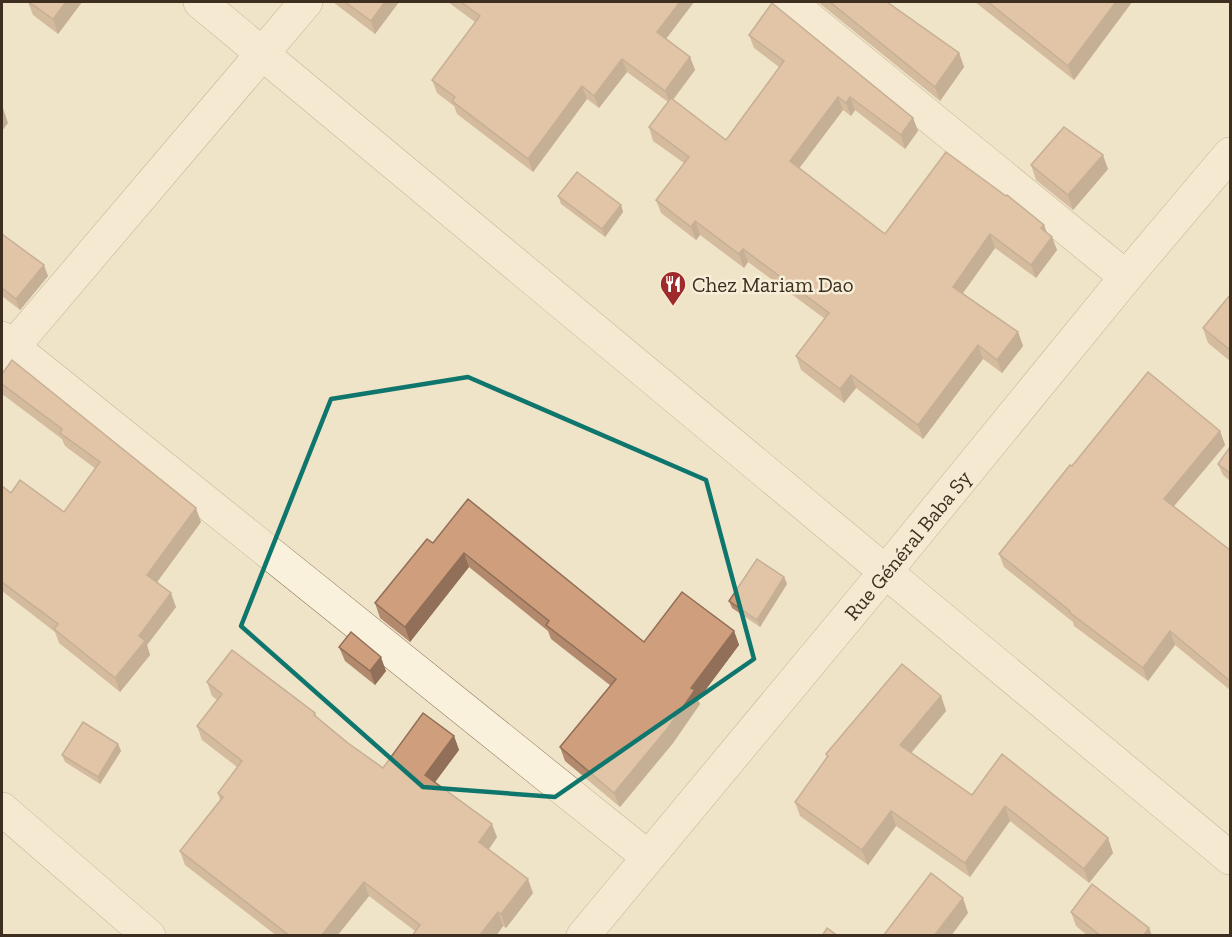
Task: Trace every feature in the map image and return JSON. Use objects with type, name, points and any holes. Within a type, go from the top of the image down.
[{"type":"street","points":[[200,2],[1230,858]]},
{"type":"street","points":[[306,2],[5,348],[648,857]]},
{"type":"street","points":[[789,2],[1126,277]]},
{"type":"street","name":"Rue Général Baba Sy","points":[[583,936],[1230,154]]},
{"type":"street","points":[[2,809],[149,936]]},
{"type":"highlighted area","points":[[468,377],[706,480],[754,659],[555,797],[423,787],[241,626],[331,399]]},
{"type":"building","points":[[29,2],[66,2],[53,19]]},
{"type":"building","points":[[345,2],[385,2],[371,21]]},
{"type":"building","points":[[461,2],[680,2],[657,32],[690,57],[665,91],[622,59],[594,96],[582,86],[528,159],[452,101],[455,97],[432,80],[480,16]]},
{"type":"building","points":[[830,2],[887,2],[959,53],[935,87]]},
{"type":"building","points":[[988,2],[1116,2],[1068,66]]},
{"type":"building","points":[[772,3],[913,118],[901,135],[850,97],[846,103],[838,97],[790,161],[885,234],[946,152],[1007,195],[1044,225],[1041,228],[1052,237],[1031,265],[990,234],[953,287],[1018,332],[997,360],[978,345],[918,425],[851,375],[840,389],[796,356],[829,313],[743,249],[739,254],[695,221],[691,227],[656,200],[689,157],[649,127],[671,98],[726,140],[784,61],[749,35]]},
{"type":"building","points":[[1064,127],[1103,155],[1068,195],[1031,165]]},
{"type":"building","points":[[577,172],[621,205],[602,229],[558,196]]},
{"type":"building","points":[[2,234],[44,265],[16,299],[2,288]]},
{"type":"building","points":[[1230,295],[1230,350],[1203,328]]},
{"type":"building","points":[[12,360],[196,508],[147,575],[171,593],[139,636],[145,641],[115,678],[54,629],[58,624],[2,582],[2,486],[11,493],[20,480],[64,512],[100,462],[60,433],[62,429],[2,384],[2,374]]},
{"type":"building","points":[[1148,372],[1220,431],[1164,499],[1230,550],[1230,681],[1170,631],[1143,668],[1069,612],[999,554]]},
{"type":"building","points":[[1230,447],[1230,473],[1218,464]]},
{"type":"building","points":[[468,499],[644,642],[682,592],[734,631],[691,688],[695,690],[667,729],[614,793],[560,747],[616,679],[546,625],[549,621],[464,553],[405,627],[375,603],[427,539],[433,543]]},
{"type":"building","points":[[757,559],[784,577],[757,620],[729,601]]},
{"type":"building","points":[[351,632],[381,657],[370,671],[339,647]]},
{"type":"building","points":[[232,650],[315,713],[314,715],[348,743],[383,768],[423,713],[454,736],[425,775],[492,824],[479,842],[528,879],[501,914],[498,912],[479,936],[412,936],[420,925],[364,882],[321,936],[290,936],[180,851],[223,797],[218,793],[242,761],[197,726],[222,694],[207,682]]},
{"type":"building","points":[[902,664],[941,696],[900,745],[972,795],[1002,754],[1108,838],[1084,869],[1005,806],[965,863],[891,811],[862,850],[795,802],[828,756],[826,754]]},
{"type":"building","points":[[83,722],[118,744],[98,777],[62,755]]},
{"type":"building","points":[[931,873],[963,898],[934,936],[883,936]]},
{"type":"building","points":[[1092,884],[1149,928],[1143,936],[1101,936],[1071,912]]},
{"type":"building","points":[[827,928],[838,936],[822,936]]},
{"type":"place","name":"Chez Mariam Dao","points":[[673,307]]}]
